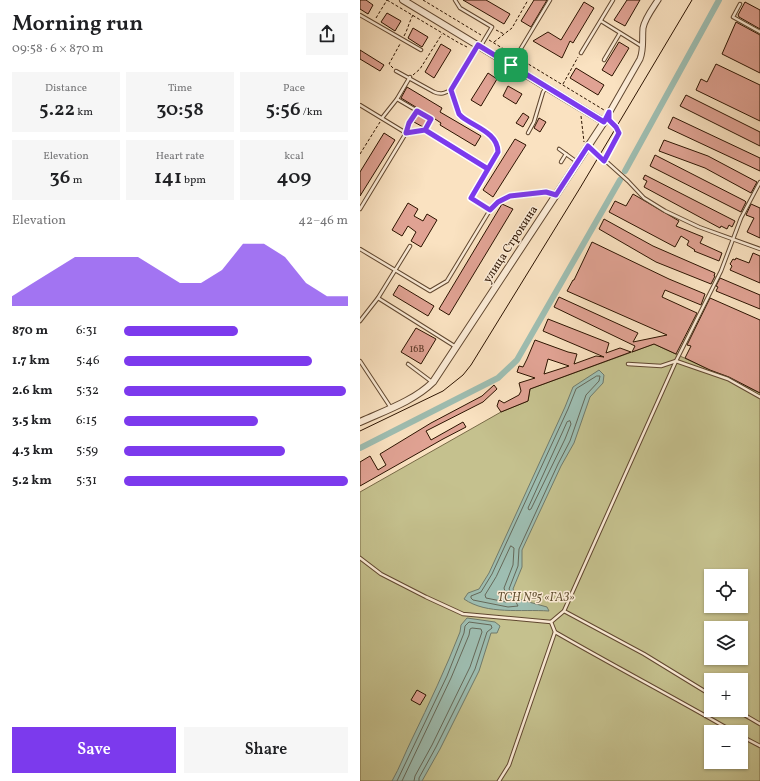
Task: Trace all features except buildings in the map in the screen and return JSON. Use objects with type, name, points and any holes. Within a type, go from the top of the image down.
[{"type":"street","points":[[403,0],[478,47],[511,65],[604,122]]},
{"type":"street","name":"улица Строкина","points":[[360,422],[415,396],[433,382],[604,122],[640,59],[643,47],[643,28],[658,0]]},
{"type":"lane","points":[[396,71],[410,77],[438,94],[451,90],[492,27],[460,8],[455,0]]},
{"type":"lane","points":[[511,65],[550,0]]},
{"type":"lane","points":[[580,53],[613,0]]},
{"type":"lane","points":[[740,4],[733,18],[760,32]]},
{"type":"lane","points":[[360,14],[421,50]]},
{"type":"lane","points":[[601,20],[643,47]]},
{"type":"lane","points":[[604,60],[620,33]]},
{"type":"lane","points":[[382,118],[397,99],[410,77]]},
{"type":"lane","points":[[528,133],[534,122],[543,92],[547,87]]},
{"type":"lane","points":[[451,90],[459,114],[488,133],[496,142],[498,152],[471,198],[490,210]]},
{"type":"lane","points":[[397,99],[431,119],[425,130]]},
{"type":"lane","points":[[360,106],[406,133],[425,130],[488,169]]},
{"type":"lane","points":[[360,209],[406,133],[409,123],[417,111]]},
{"type":"lane","points":[[588,146],[628,181],[644,198],[698,227],[733,238],[760,249]]},
{"type":"lane","points":[[559,149],[578,162]]},
{"type":"lane","points":[[561,162],[566,154]]},
{"type":"lane","points":[[360,558],[381,574],[462,614],[551,622],[564,611],[676,362],[721,271],[741,218],[760,182]]},
{"type":"lane","points":[[360,249],[395,272],[430,291],[447,281],[490,210],[498,202],[510,196],[546,192],[556,195]]},
{"type":"lane","points":[[360,321],[378,298],[410,246]]},
{"type":"lane","points":[[378,298],[456,348]]},
{"type":"lane","points":[[360,361],[391,408]]},
{"type":"lane","points":[[628,364],[661,366],[676,362],[728,379],[760,397]]},
{"type":"lane","points":[[408,364],[433,382]]},
{"type":"lane","points":[[564,611],[644,654],[704,691]]},
{"type":"lane","points":[[500,781],[510,765],[554,632],[551,622]]},
{"type":"lane","points":[[554,632],[722,725]]},
{"type":"lane","points":[[748,717],[760,724]]},
{"type":"lane","points":[[748,740],[760,746]]},
{"type":"path","points":[[373,22],[387,0],[459,43],[478,47]]},
{"type":"path","points":[[525,0],[525,5]]},
{"type":"path","points":[[493,43],[512,28],[528,0]]},
{"type":"path","points":[[396,71],[389,64],[413,16]]},
{"type":"path","points":[[492,27],[504,34]]},
{"type":"path","points":[[410,77],[420,69],[443,33]]},
{"type":"path","points":[[562,85],[580,53]]},
{"type":"path","points":[[604,161],[619,133],[616,127],[609,120],[609,112]]},
{"type":"path","points":[[581,115],[584,144],[588,146]]},
{"type":"path","points":[[360,154],[382,118]]},
{"type":"green space","name":"ТСН №5 «ГАЗ»","points":[[654,344],[760,393],[760,781],[360,781],[360,492],[501,412],[528,401],[530,389]]},
{"type":"water","points":[[599,370],[604,375],[603,383],[590,397],[574,443],[561,466],[522,550],[522,567],[513,589],[518,599],[547,607],[549,611],[494,609],[473,604],[464,599],[468,593],[479,589],[489,573],[573,387]]},
{"type":"water","points":[[467,618],[495,622],[500,626],[497,633],[491,633],[479,671],[440,749],[422,781],[392,781],[443,672],[460,632],[461,625]]},
{"type":"waterway","points":[[625,171],[719,0]]},
{"type":"waterway","points":[[360,448],[498,378],[517,360],[620,180]]},
{"type":"tram line","points":[[360,431],[443,391],[463,375],[471,365],[580,188],[692,0]]},
{"type":"route","points":[[511,65],[478,45],[451,90],[459,114],[488,133],[496,142],[498,152],[488,169],[425,130],[406,133],[409,123],[417,111],[431,119],[425,130],[457,150],[488,169],[471,198],[490,210],[498,202],[510,196],[546,192],[556,195],[588,146],[598,153],[604,161],[619,133],[616,127],[609,120],[609,112],[604,122],[511,65]]}]
